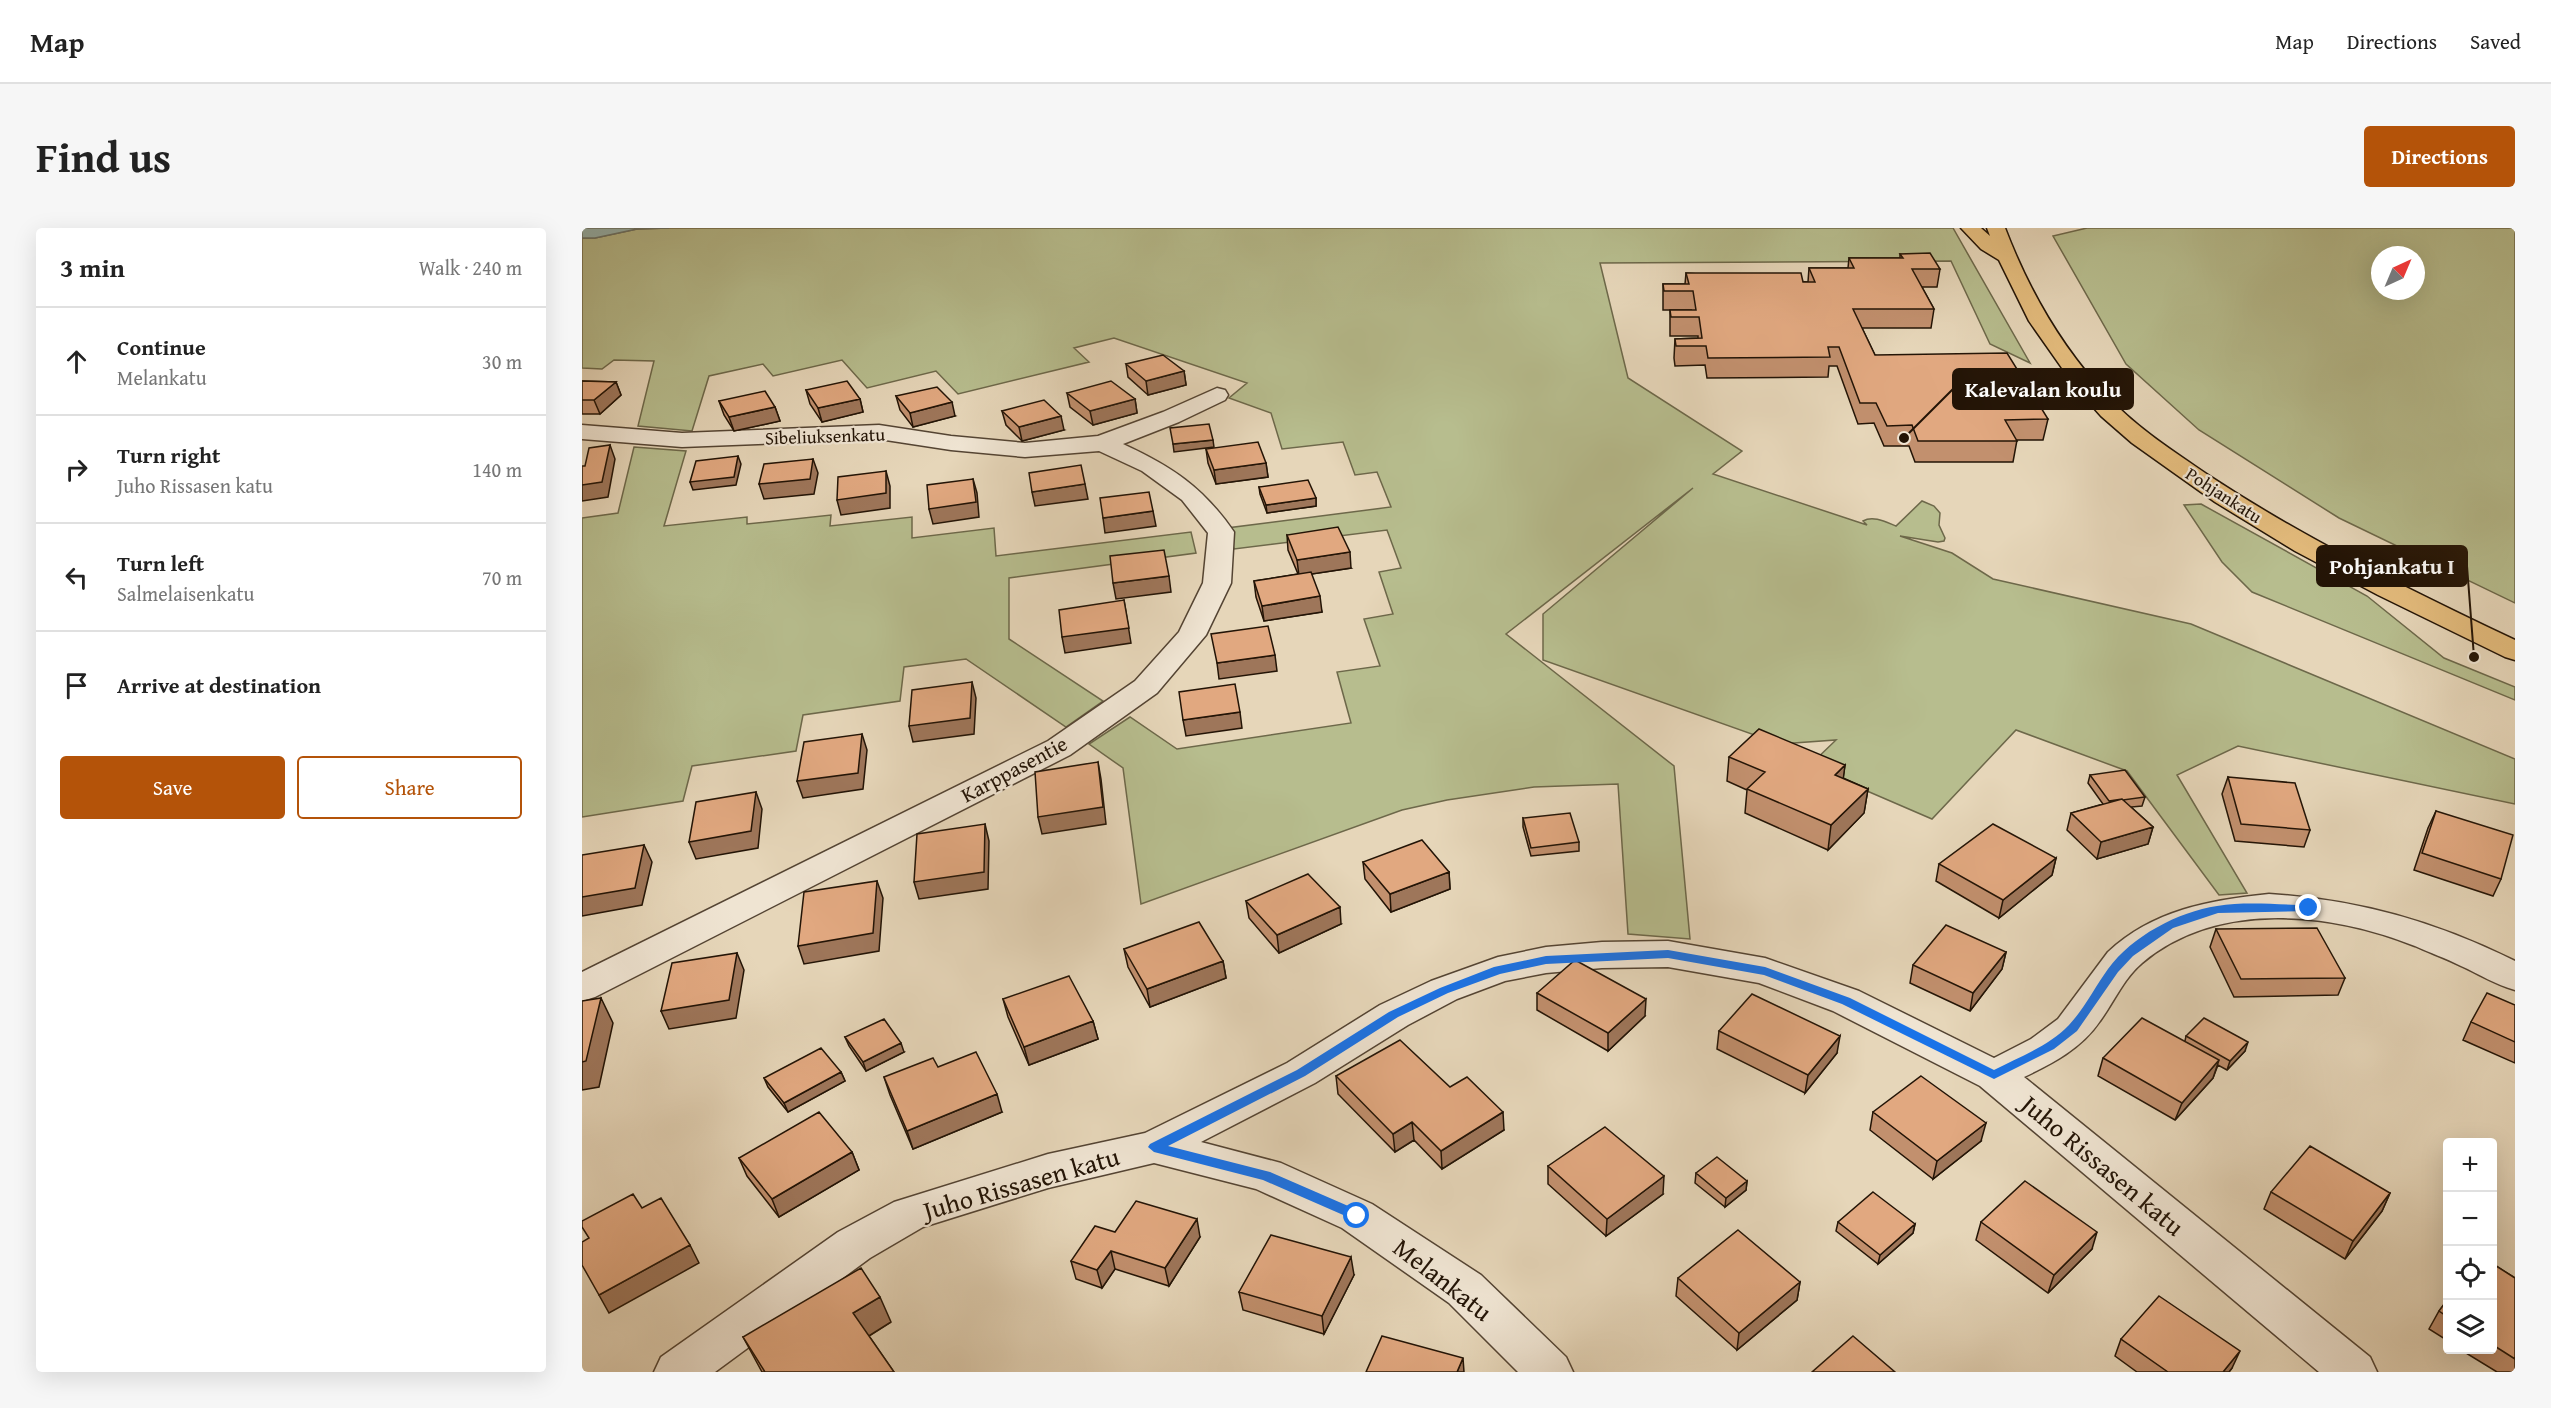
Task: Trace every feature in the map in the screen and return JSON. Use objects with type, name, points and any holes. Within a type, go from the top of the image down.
[{"type":"main road","name":"Pohjankatu","points":[[1970,228],[1988,245],[2005,256]]},
{"type":"main road","name":"Pohjankatu","points":[[1996,228],[2005,256],[2065,362],[2102,404],[2156,449],[2220,494],[2301,544],[2515,651]]},
{"type":"street","points":[[1102,443],[1171,417],[1217,395]]},
{"type":"street","name":"Sibeliuksenkatu","points":[[582,432],[682,440],[879,432],[951,443],[1025,450],[1102,443]]},
{"type":"street","name":"Karppasentie","points":[[582,988],[1059,748],[1146,687],[1192,635],[1197,625],[1216,583],[1221,531],[1191,495],[1151,466],[1102,443]]},
{"type":"street","points":[[1994,1075],[2050,1046],[2073,1028],[2114,969],[2130,953],[2169,925],[2218,909],[2309,908],[2372,919],[2440,942],[2515,977]]},
{"type":"street","name":"Juho Rissasen katu","points":[[678,1372],[854,1245],[909,1214],[1048,1172],[1154,1147],[1301,1073],[1394,1015],[1434,995],[1498,970],[1546,960],[1668,954],[1765,971],[1846,1001],[1994,1075],[2353,1372]]},
{"type":"street","name":"Melankatu","points":[[1154,1147],[1266,1175],[1357,1216],[1465,1289],[1549,1372]]},
{"type":"green space","points":[[1953,228],[2030,363],[1990,344],[1951,261],[1600,263],[1628,378],[1742,451],[1713,474],[1867,525],[1863,521],[1871,519],[1896,526],[1922,501],[1934,506],[1940,513],[1939,525],[1945,538],[1944,541],[1900,536],[1952,553],[1993,579],[2191,624],[2515,759],[2515,804],[2238,746],[2177,775],[2247,893],[2219,895],[2127,771],[2016,730],[1932,819],[1809,766],[1836,740],[1780,744],[1543,660],[1543,614],[1693,488],[1506,634],[1674,766],[1690,939],[1628,934],[1618,784],[1534,787],[1447,800],[1402,810],[1141,904],[1123,768],[1089,744],[1130,717],[1177,749],[1351,723],[1337,672],[1380,666],[1364,619],[1393,614],[1379,572],[1401,568],[1387,530],[1234,549],[1227,528],[1391,507],[1377,472],[1355,475],[1343,442],[1282,449],[1271,413],[1229,398],[1247,383],[1114,338],[1074,348],[1089,362],[958,394],[936,371],[867,388],[842,360],[773,376],[763,364],[709,376],[692,431],[638,426],[654,361],[614,360],[602,369],[582,368],[582,238],[595,238],[637,229]]},
{"type":"green space","points":[[2087,228],[2515,228],[2515,603],[2339,518],[2199,430],[2126,364],[2053,236]]},
{"type":"green space","points":[[634,447],[686,451],[664,526],[747,517],[747,524],[831,515],[830,526],[912,517],[912,538],[994,528],[996,556],[1191,532],[1196,553],[1009,578],[1009,639],[1103,701],[1066,727],[966,659],[904,667],[900,701],[803,715],[796,751],[692,766],[683,801],[582,817],[582,518],[618,513]]},
{"type":"green space","points":[[2201,504],[2367,596],[2444,658],[2515,687],[2515,700],[2252,592],[2222,562],[2184,505]]},
{"type":"water","points":[[582,228],[669,228],[637,229],[595,238],[582,238]]},
{"type":"building","points":[[1930,253],[1940,269],[1912,269],[1934,309],[1853,309],[1875,355],[2007,353],[2048,419],[2005,420],[2017,441],[1918,441],[1912,425],[1887,426],[1876,403],[1860,403],[1839,347],[1828,347],[1830,357],[1708,358],[1706,346],[1676,346],[1675,339],[1702,338],[1699,317],[1671,317],[1670,310],[1696,310],[1693,291],[1664,291],[1663,284],[1689,284],[1686,273],[1801,273],[1803,282],[1815,282],[1809,268],[1854,268],[1849,258],[1903,258],[1900,254]]},
{"type":"building","points":[[1163,355],[1184,371],[1146,381],[1126,364]]},
{"type":"building","points":[[582,381],[616,382],[594,400],[582,400]]},
{"type":"building","points":[[847,381],[860,399],[818,408],[806,390]]},
{"type":"building","points":[[1111,381],[1135,399],[1090,411],[1067,393]]},
{"type":"building","points":[[937,387],[952,402],[910,413],[896,396]]},
{"type":"building","points":[[765,391],[775,407],[729,417],[719,401]]},
{"type":"building","points":[[1044,400],[1061,416],[1019,427],[1002,411]]},
{"type":"building","points":[[1209,424],[1213,440],[1173,444],[1170,428]]},
{"type":"building","points":[[1258,442],[1266,463],[1214,470],[1206,449]]},
{"type":"building","points":[[610,445],[602,482],[582,485],[582,466],[585,466],[589,448]]},
{"type":"building","points":[[738,456],[734,477],[690,482],[696,461]]},
{"type":"building","points":[[813,459],[810,479],[759,484],[764,464]]},
{"type":"building","points":[[1081,465],[1085,484],[1032,492],[1029,473]]},
{"type":"building","points":[[886,471],[886,493],[837,500],[838,477]]},
{"type":"building","points":[[973,479],[976,502],[929,509],[927,485]]},
{"type":"building","points":[[1308,480],[1316,498],[1266,505],[1259,487]]},
{"type":"building","points":[[1149,492],[1153,511],[1103,518],[1100,498]]},
{"type":"building","points":[[1338,527],[1350,552],[1297,560],[1287,535]]},
{"type":"building","points":[[1164,550],[1169,576],[1113,583],[1110,556]]},
{"type":"building","points":[[1311,572],[1320,596],[1262,606],[1254,581]]},
{"type":"building","points":[[1124,600],[1129,628],[1062,637],[1059,610]]},
{"type":"building","points":[[1268,626],[1275,655],[1217,663],[1211,634]]},
{"type":"building","points":[[972,682],[970,718],[909,726],[912,690]]},
{"type":"building","points":[[1235,684],[1240,712],[1183,720],[1179,692]]},
{"type":"building","points":[[1759,729],[1845,765],[1835,775],[1868,789],[1831,825],[1747,789],[1765,772],[1729,757]]},
{"type":"building","points":[[862,734],[858,773],[797,781],[804,742]]},
{"type":"building","points":[[1098,762],[1103,807],[1038,817],[1035,772]]},
{"type":"building","points":[[2125,770],[2145,797],[2109,801],[2090,775]]},
{"type":"building","points":[[2228,777],[2295,783],[2310,830],[2241,824]]},
{"type":"building","points":[[756,792],[751,831],[689,842],[696,802]]},
{"type":"building","points":[[2122,799],[2153,827],[2101,842],[2071,813]]},
{"type":"building","points":[[2436,811],[2513,835],[2501,879],[2422,853]]},
{"type":"building","points":[[1570,813],[1579,842],[1531,848],[1523,818]]},
{"type":"building","points":[[985,824],[984,872],[914,882],[917,834]]},
{"type":"building","points":[[1993,824],[2056,858],[2003,900],[1939,864]]},
{"type":"building","points":[[1422,840],[1449,872],[1390,894],[1363,862]]},
{"type":"building","points":[[644,845],[635,888],[582,897],[582,855]]},
{"type":"building","points":[[1308,874],[1340,907],[1277,935],[1246,901]]},
{"type":"building","points":[[877,881],[873,933],[798,946],[804,892]]},
{"type":"building","points":[[1199,922],[1223,961],[1147,989],[1124,949]]},
{"type":"building","points":[[1946,925],[2006,952],[1973,993],[1913,965]]},
{"type":"building","points":[[2317,928],[2345,978],[2241,979],[2216,929]]},
{"type":"building","points":[[737,953],[729,1000],[661,1011],[672,963]]},
{"type":"building","points":[[1575,960],[1646,999],[1608,1033],[1537,993]]},
{"type":"building","points":[[1069,976],[1093,1021],[1024,1047],[1003,999]]},
{"type":"building","points":[[2487,993],[2515,1005],[2515,1042],[2471,1022]]},
{"type":"building","points":[[1752,994],[1840,1036],[1808,1075],[1719,1031]]},
{"type":"building","points":[[601,998],[586,1061],[582,1062],[582,1001]]},
{"type":"building","points":[[2142,1018],[2219,1060],[2182,1103],[2103,1058]]},
{"type":"building","points":[[2204,1018],[2248,1042],[2230,1061],[2186,1036]]},
{"type":"building","points":[[884,1019],[901,1043],[863,1062],[845,1037]]},
{"type":"building","points":[[1400,1040],[1450,1087],[1467,1077],[1503,1112],[1441,1151],[1412,1122],[1393,1134],[1336,1076]]},
{"type":"building","points":[[821,1048],[841,1072],[784,1103],[764,1078]]},
{"type":"building","points":[[976,1052],[997,1094],[907,1131],[884,1077],[933,1058],[938,1067]]},
{"type":"building","points":[[1921,1076],[1986,1123],[1937,1161],[1873,1112]]},
{"type":"building","points":[[819,1112],[852,1152],[772,1199],[739,1158]]},
{"type":"building","points":[[1605,1127],[1664,1176],[1607,1219],[1548,1166]]},
{"type":"building","points":[[2310,1146],[2390,1193],[2353,1241],[2271,1192]]},
{"type":"building","points":[[1717,1157],[1747,1181],[1726,1198],[1696,1173]]},
{"type":"building","points":[[2025,1181],[2097,1232],[2054,1275],[1981,1222]]},
{"type":"building","points":[[1873,1192],[1915,1224],[1880,1255],[1838,1222]]},
{"type":"building","points":[[633,1194],[642,1208],[661,1198],[690,1245],[599,1295],[582,1265],[582,1242],[589,1238],[582,1227],[582,1221]]},
{"type":"building","points":[[1136,1201],[1197,1219],[1165,1268],[1111,1251],[1097,1270],[1071,1261],[1095,1226],[1115,1232]]},
{"type":"building","points":[[1738,1230],[1800,1282],[1739,1333],[1678,1278]]},
{"type":"building","points":[[1271,1235],[1351,1257],[1322,1316],[1239,1292]]},
{"type":"building","points":[[2497,1267],[2515,1278],[2515,1359],[2497,1348]]},
{"type":"building","points":[[861,1268],[880,1297],[853,1313],[894,1372],[765,1372],[743,1337]]},
{"type":"building","points":[[2159,1296],[2240,1351],[2223,1372],[2168,1372],[2121,1339]]},
{"type":"building","points":[[1382,1336],[1463,1358],[1457,1372],[1366,1372]]},
{"type":"building","points":[[1853,1336],[1895,1372],[1812,1372]]},
{"type":"place","name":"Kalevalan koulu","points":[[1904,438]]},
{"type":"place","name":"Pohjankatu I","points":[[2474,657]]},
{"type":"route","points":[[1357,1216],[1266,1175],[1154,1147],[1301,1073],[1394,1015],[1444,990],[1498,970],[1546,960],[1668,954],[1765,971],[1846,1001],[1994,1075],[2050,1046],[2073,1028],[2114,969],[2130,953],[2169,925],[2218,909],[2309,908]]}]
